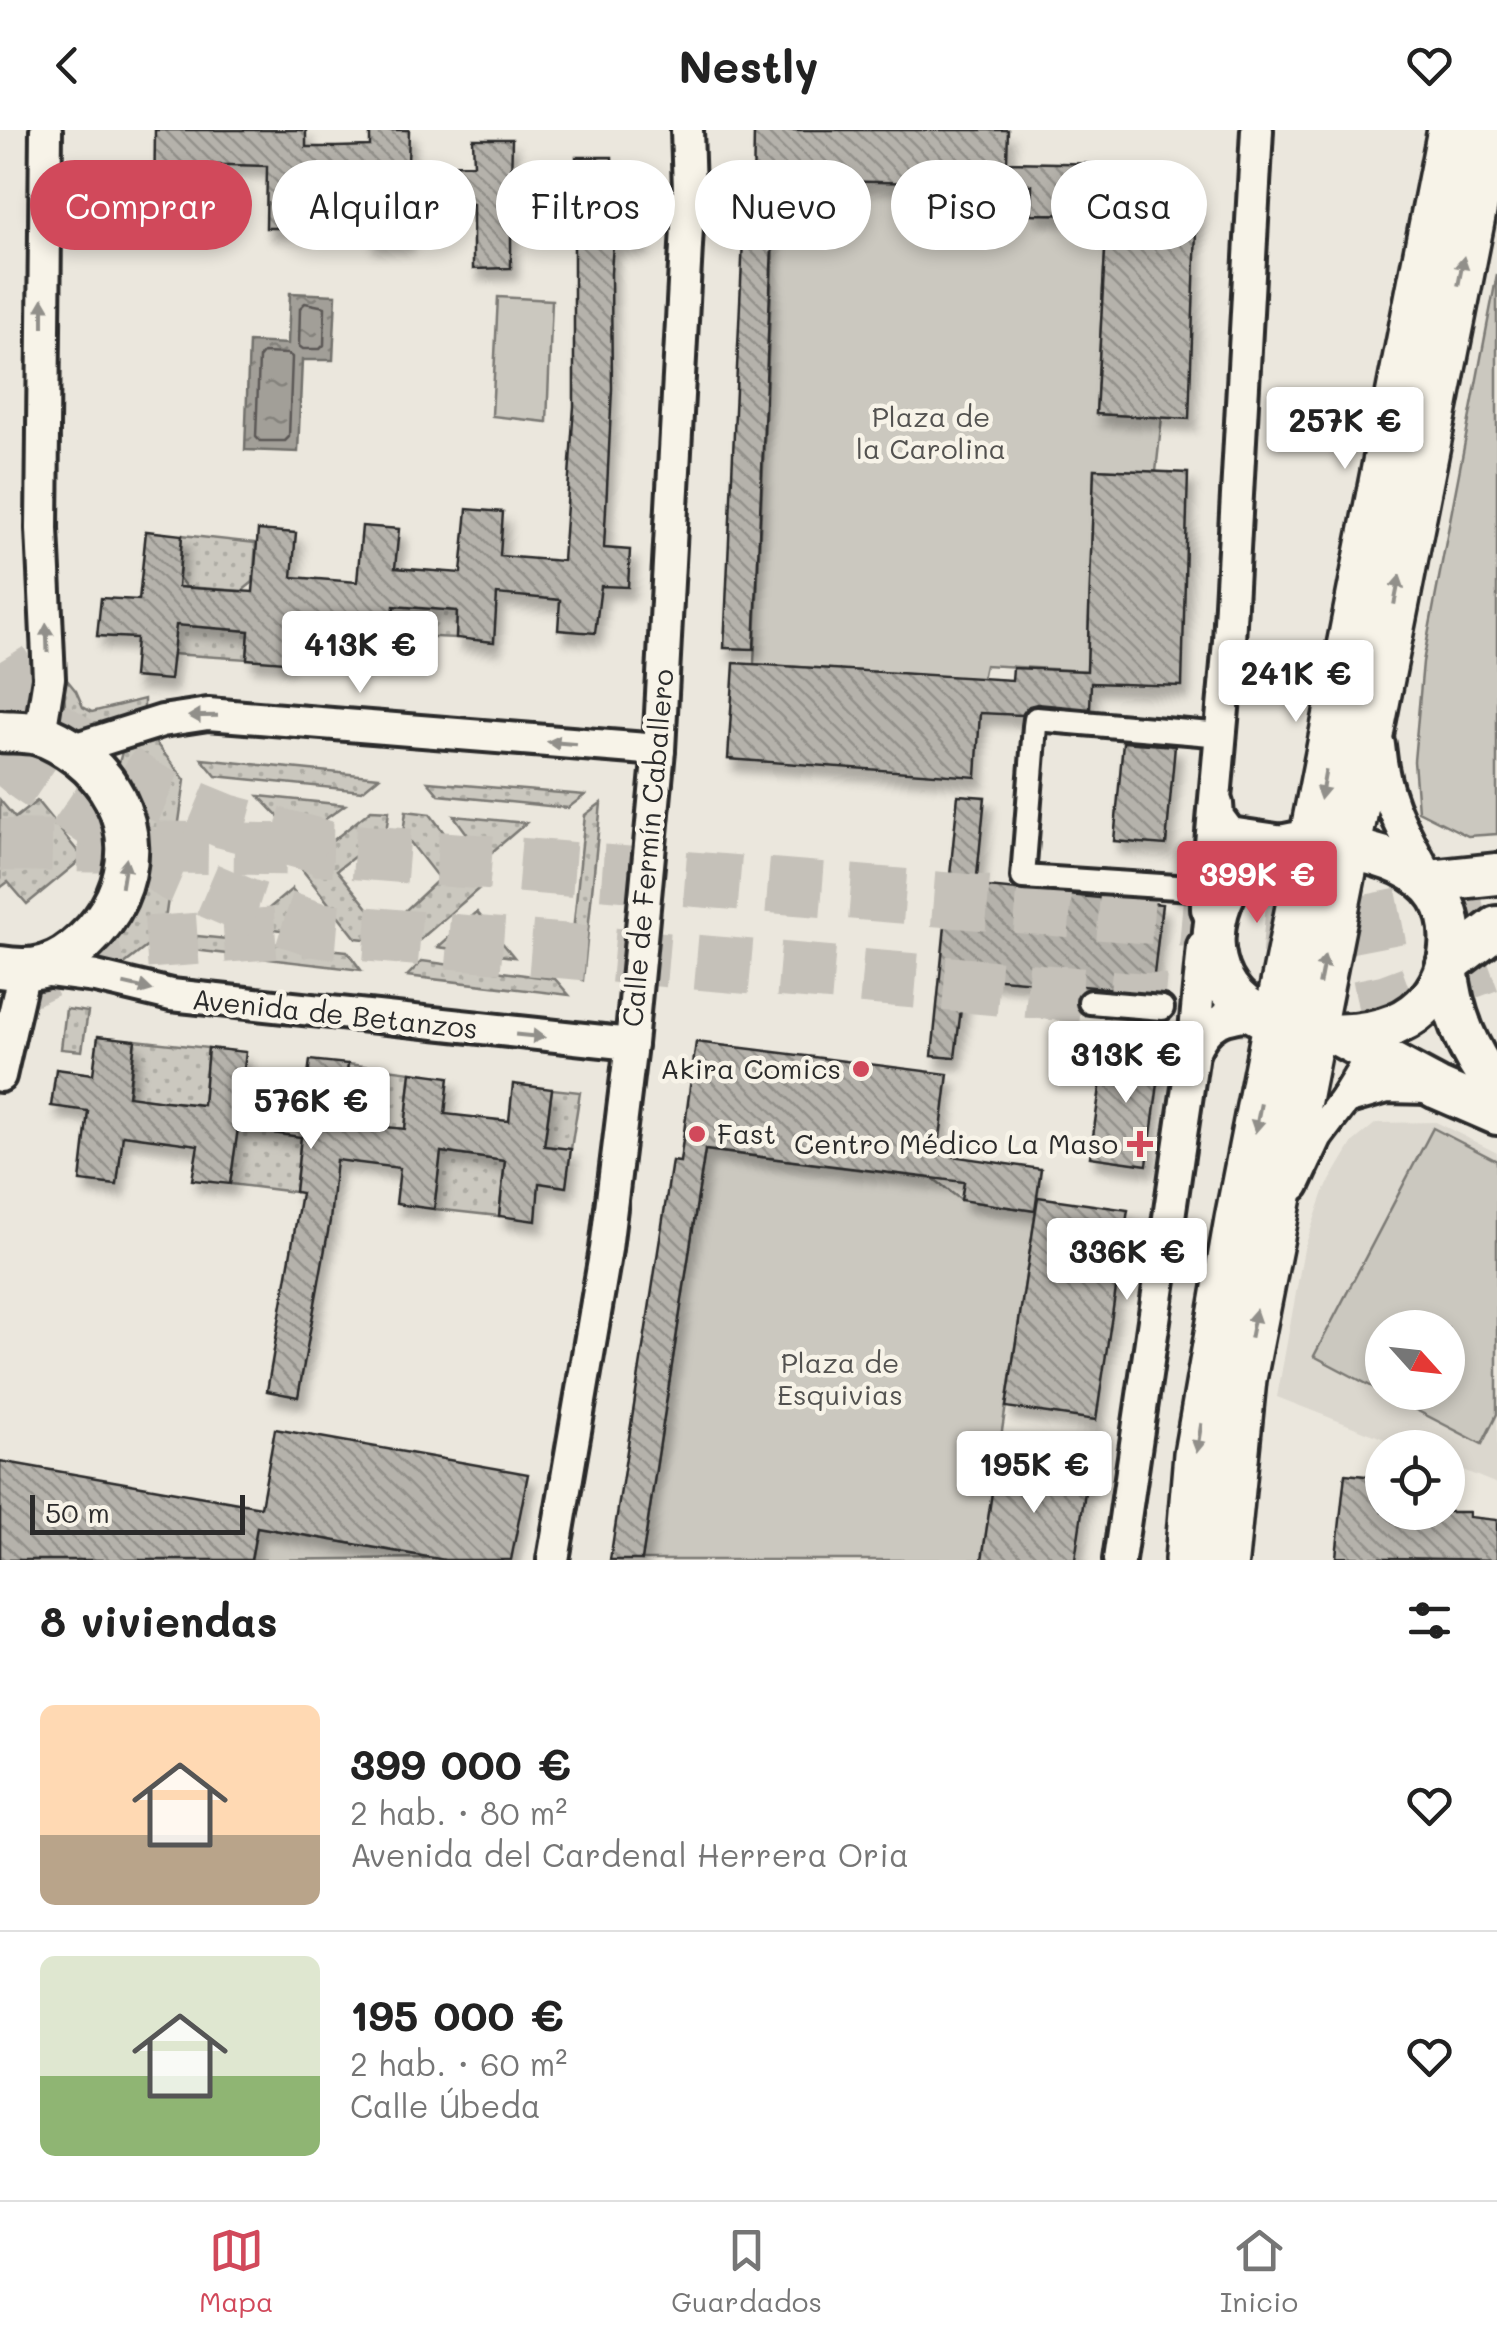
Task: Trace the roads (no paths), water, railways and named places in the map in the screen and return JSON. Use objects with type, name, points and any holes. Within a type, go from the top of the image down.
[{"type":"main road","points":[[1225,1560],[1243,1379],[1264,1272],[1318,845],[1451,130]]},
{"type":"main road","points":[[1318,845],[1377,685],[1488,130]]},
{"type":"main road","points":[[1188,1560],[1196,1454],[1205,1401],[1296,1026]]},
{"type":"street","points":[[46,130],[42,528],[55,742]]},
{"type":"street","name":"Calle de Fermín Caballero","points":[[553,1560],[603,1266],[631,1044],[659,750],[689,190],[687,130]]},
{"type":"street","points":[[1257,130],[1212,917],[1222,978],[1230,992],[1296,1026]]},
{"type":"street","points":[[1377,685],[1382,782],[1395,817],[1440,896],[1450,936],[1450,993],[1466,1042],[1497,1090]]},
{"type":"street","points":[[55,742],[208,714],[659,750]]},
{"type":"street","points":[[1212,917],[1022,877],[1036,719],[1223,735]]},
{"type":"street","points":[[0,731],[55,742],[96,769],[114,792],[126,832],[125,874],[108,919],[69,956],[22,969],[0,1076]]},
{"type":"street","points":[[1217,801],[1218,817],[1230,832],[1390,861],[1430,881],[1497,874]]},
{"type":"street","points":[[1118,1560],[1193,1053],[1203,946],[1229,884],[1252,859],[1268,850],[1318,845]]},
{"type":"street","points":[[1264,1272],[1288,1197],[1317,1136],[1381,1040],[1428,1002],[1447,965],[1497,927]]},
{"type":"street","name":"Avenida de Betanzos","points":[[22,969],[96,977],[171,995],[631,1044]]},
{"type":"street","points":[[1090,1002],[1162,1008]]},
{"type":"street","points":[[1193,1053],[1201,1035],[1216,1022],[1296,1026],[1381,1040],[1436,1088],[1497,1114]]},
{"type":"street","points":[[1345,1099],[1387,1087],[1436,1088]]},
{"type":"water","points":[[290,293],[336,295],[333,360],[302,360],[298,452],[245,450],[249,342],[288,344]]},
{"type":"tunnel","points":[[0,661],[17,689],[52,727],[150,790],[225,821],[333,850],[1271,926],[1348,926],[1497,897]]},
{"type":"tunnel","points":[[0,752],[30,777],[176,876],[246,906],[319,930],[1233,1008],[1339,1011],[1386,1002],[1497,961]]},
{"type":"tunnel","points":[[0,845],[333,850]]},
{"type":"tunnel","points":[[0,994],[80,956],[125,944],[319,930]]},
{"type":"place","name":"Akira Comics","points":[[861,1069]]},
{"type":"place","name":"Fast","points":[[697,1134]]},
{"type":"place","name":"Centro Médico La Maso","points":[[1140,1144]]},
{"type":"park label","name":"Plaza de la Carolina","points":[[931,433]]},
{"type":"park label","name":"Plaza de Esquivias","points":[[840,1379]]}]
